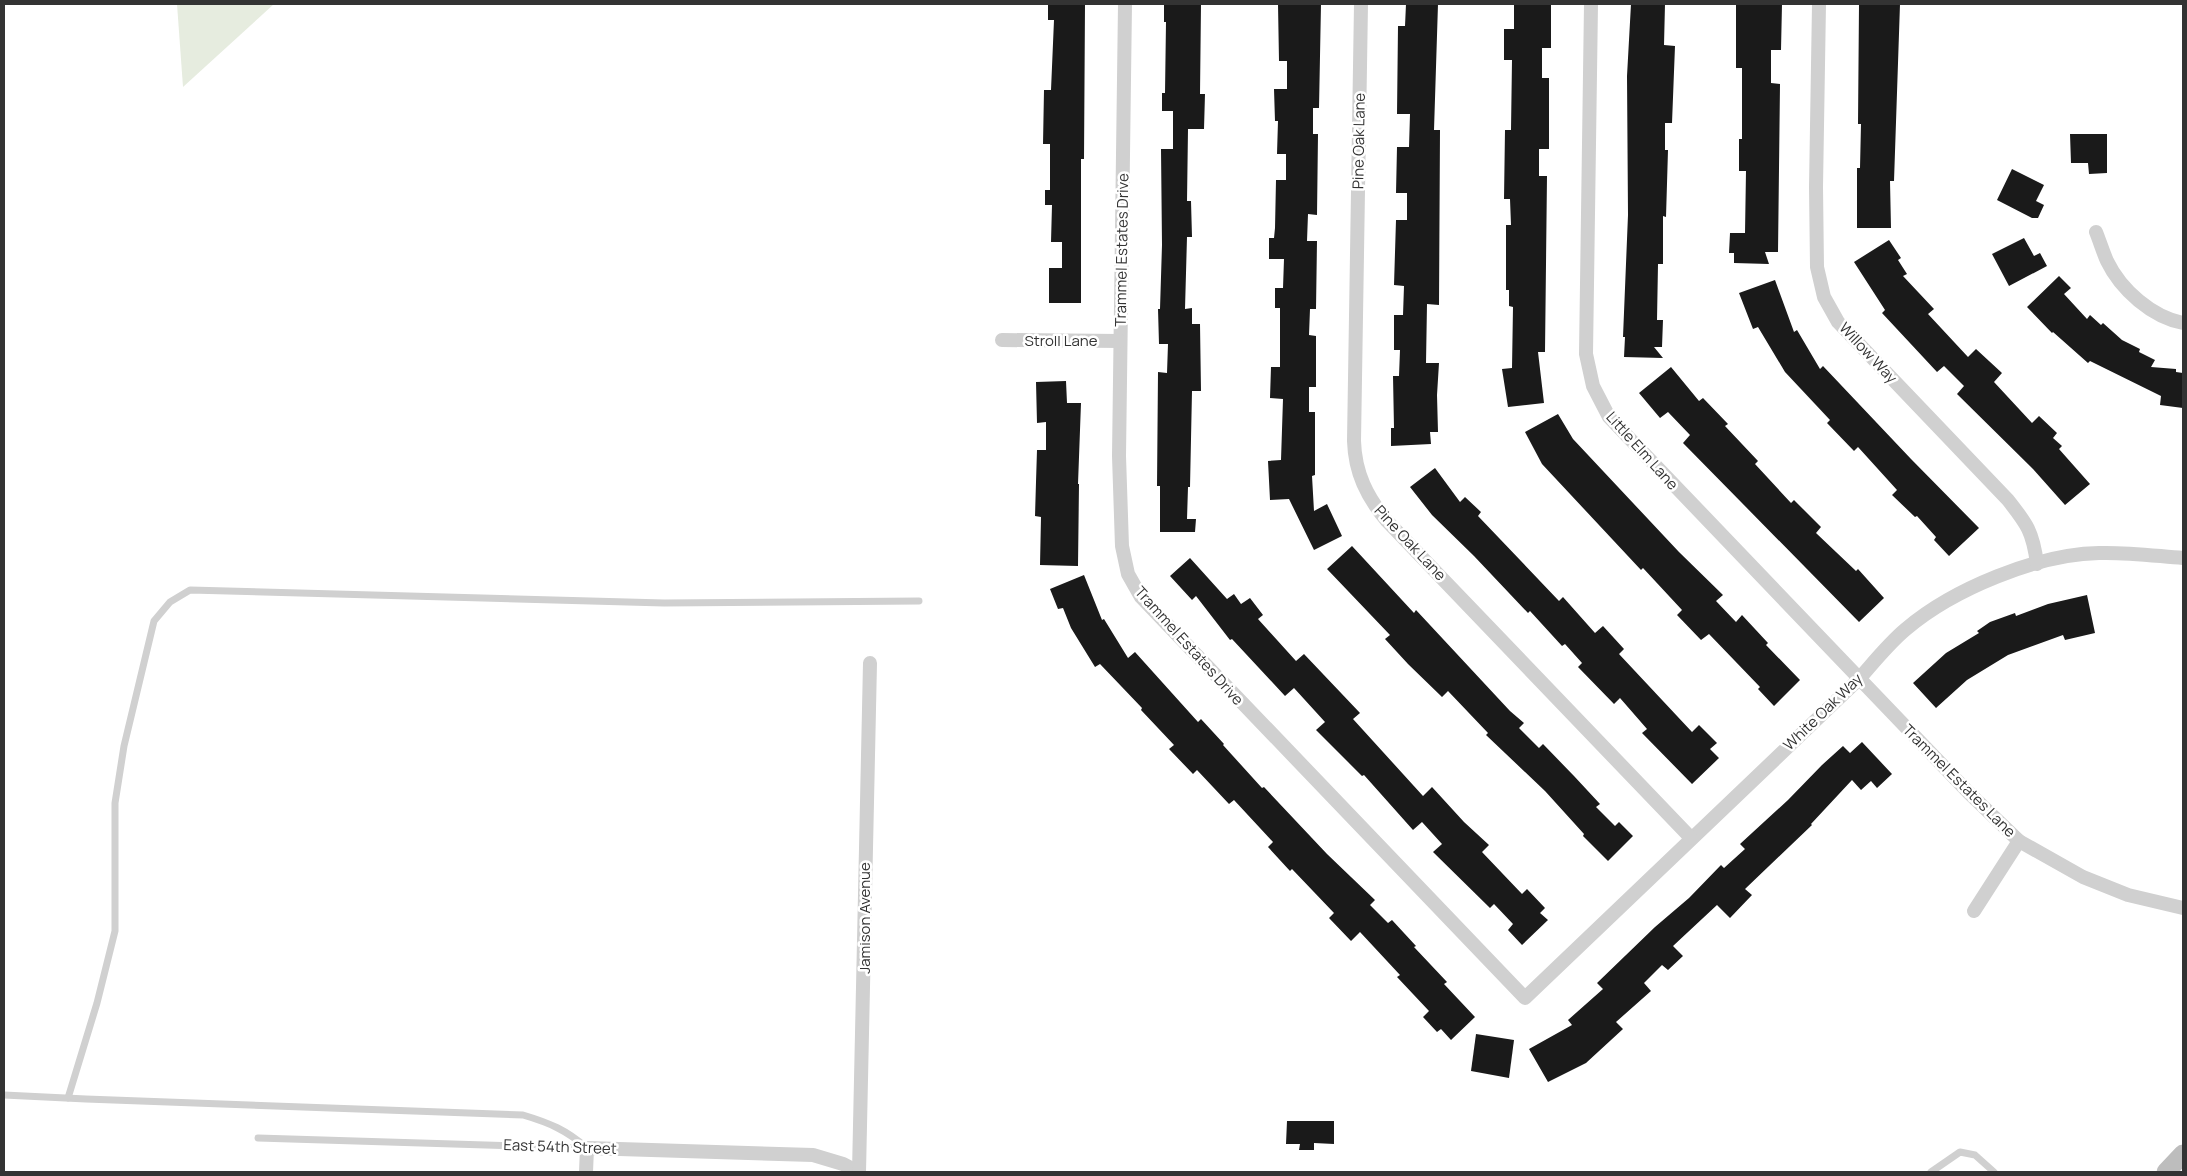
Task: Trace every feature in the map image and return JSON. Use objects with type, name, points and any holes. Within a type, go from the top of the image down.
[{"type":"street","name":"Trammel Estates Drive","points":[[1126,4],[1119,456],[1122,546],[1128,574],[1141,597],[1154,611],[1525,998]]},
{"type":"street","name":"Pine Oak Lane","points":[[1361,4],[1354,441],[1355,456],[1364,489],[1387,521],[1691,838]]},
{"type":"street","name":"Little Elm Lane","points":[[1591,4],[1586,334],[1588,371],[1593,386],[1609,417],[1623,434],[1859,679]]},
{"type":"street","name":"Willow Way","points":[[1819,4],[1816,187],[1817,267],[1824,297],[1838,322],[2008,500],[2029,526],[2037,564]]},
{"type":"street","points":[[2096,232],[2107,262],[2127,290],[2150,310],[2183,323]]},
{"type":"street","name":"Stroll Lane","points":[[1002,340],[1120,341]]},
{"type":"street","name":"White Oak Way","points":[[1525,998],[1859,679],[1906,629],[1932,610],[1967,591],[2037,564],[2068,556],[2099,553],[2183,558]]},
{"type":"street","name":"Jamison Avenue","points":[[859,1172],[870,664]]},
{"type":"street","name":"Trammel Estates Lane","points":[[1859,679],[1968,793],[2019,841],[2083,876],[2128,895],[2183,908]]},
{"type":"street","points":[[1974,911],[2019,841]]},
{"type":"street","points":[[586,1172],[587,1148]]},
{"type":"street","name":"East 54th Street","points":[[587,1148],[813,1155],[843,1164],[859,1172]]},
{"type":"street","points":[[2166,1172],[2183,1154]]},
{"type":"lane","points":[[68,1098],[97,1003],[115,931],[115,804],[124,746],[154,621],[170,602],[190,590],[664,603],[919,600]]},
{"type":"lane","points":[[4,1095],[523,1115],[550,1123],[571,1135],[587,1148]]},
{"type":"lane","name":"East 54th Street","points":[[258,1138],[587,1148]]},
{"type":"lane","points":[[1931,1172],[1960,1152],[1975,1154],[1994,1172]]},
{"type":"shaded area","points":[[177,4],[274,4],[183,87]]},
{"type":"building","points":[[1048,4],[1085,4],[1084,159],[1081,159],[1081,303],[1049,303],[1049,268],[1062,268],[1062,242],[1051,242],[1052,205],[1045,205],[1045,190],[1050,190],[1050,144],[1043,144],[1044,90],[1051,90],[1054,20],[1048,20]]},
{"type":"building","points":[[1164,4],[1201,4],[1200,94],[1205,94],[1204,129],[1188,129],[1187,201],[1191,201],[1192,237],[1187,237],[1185,309],[1192,308],[1192,324],[1200,324],[1201,391],[1192,391],[1190,487],[1188,487],[1187,519],[1196,519],[1195,532],[1160,532],[1160,486],[1157,486],[1158,372],[1167,373],[1168,344],[1159,344],[1158,309],[1160,309],[1162,245],[1161,149],[1173,149],[1173,111],[1162,111],[1162,93],[1165,93],[1166,22],[1164,22]]},
{"type":"building","points":[[1278,4],[1321,4],[1319,108],[1313,108],[1313,134],[1318,134],[1317,215],[1308,214],[1307,241],[1317,241],[1316,309],[1310,309],[1309,335],[1316,336],[1316,387],[1309,387],[1309,412],[1315,412],[1315,475],[1312,476],[1314,511],[1327,504],[1342,536],[1314,550],[1289,499],[1270,500],[1268,461],[1281,460],[1283,399],[1270,398],[1271,367],[1280,367],[1280,308],[1275,308],[1275,288],[1283,288],[1284,259],[1269,259],[1269,238],[1274,238],[1276,180],[1286,180],[1286,154],[1277,154],[1278,121],[1275,121],[1274,89],[1287,89],[1287,61],[1279,61]]},
{"type":"building","points":[[1406,4],[1438,4],[1434,130],[1440,130],[1439,305],[1427,304],[1426,363],[1439,363],[1437,395],[1438,432],[1430,432],[1431,444],[1391,446],[1391,428],[1394,428],[1393,376],[1399,376],[1400,350],[1394,350],[1394,315],[1403,315],[1404,286],[1394,285],[1396,220],[1407,220],[1407,193],[1396,193],[1397,147],[1409,147],[1410,114],[1397,114],[1398,26],[1405,26]]},
{"type":"building","points":[[1514,4],[1551,4],[1551,48],[1542,48],[1542,78],[1549,78],[1549,149],[1539,149],[1539,176],[1547,176],[1545,352],[1538,352],[1544,403],[1508,407],[1502,369],[1512,368],[1513,307],[1509,306],[1509,290],[1506,290],[1506,225],[1511,225],[1510,199],[1504,199],[1505,130],[1511,130],[1512,60],[1504,60],[1504,29],[1514,29]]},
{"type":"building","points":[[1631,4],[1665,4],[1664,45],[1675,46],[1672,123],[1665,123],[1665,150],[1668,150],[1666,217],[1663,216],[1663,264],[1658,264],[1657,320],[1663,320],[1662,347],[1654,347],[1663,358],[1624,357],[1625,337],[1623,337],[1628,215],[1627,76]]},
{"type":"building","points":[[1736,4],[1782,4],[1781,50],[1771,50],[1771,83],[1780,84],[1778,252],[1765,252],[1769,264],[1734,263],[1734,253],[1729,253],[1730,233],[1745,233],[1746,171],[1739,171],[1739,139],[1742,139],[1742,68],[1736,68]]},
{"type":"building","points":[[1859,4],[1900,4],[1894,181],[1890,181],[1891,228],[1857,228],[1857,168],[1860,168],[1861,124],[1858,124]]},
{"type":"building","points":[[2070,134],[2107,134],[2107,173],[2089,174],[2088,163],[2071,163]]},
{"type":"building","points":[[2012,169],[2044,185],[2036,201],[2044,205],[2038,218],[2032,218],[1997,200]]},
{"type":"building","points":[[2024,238],[2034,256],[2040,253],[2047,266],[2009,286],[1992,254]]},
{"type":"building","points":[[1889,240],[1901,258],[1898,260],[1907,274],[1903,276],[1934,309],[1928,314],[1968,357],[1976,349],[2002,373],[1994,382],[2032,423],[2039,416],[2057,433],[2053,438],[2062,446],[2059,449],[2090,484],[2065,505],[2033,469],[1957,394],[1964,386],[1944,366],[1937,372],[1882,313],[1885,310],[1854,262]]},
{"type":"building","points":[[2059,276],[2071,288],[2064,294],[2087,319],[2090,315],[2101,325],[2103,323],[2122,340],[2140,349],[2139,352],[2155,360],[2151,367],[2176,369],[2176,372],[2183,373],[2183,408],[2160,405],[2161,396],[2090,361],[2088,363],[2052,333],[2027,307]]},
{"type":"building","points":[[1775,280],[1794,332],[1797,330],[1820,369],[1823,366],[1979,528],[1949,556],[1934,540],[1936,537],[1917,516],[1915,517],[1892,495],[1897,490],[1858,447],[1854,451],[1827,423],[1830,420],[1785,372],[1758,327],[1753,329],[1739,293]]},
{"type":"building","points":[[1671,367],[1699,401],[1703,398],[1728,424],[1725,426],[1758,461],[1755,464],[1791,503],[1794,500],[1821,527],[1816,533],[1856,571],[1858,569],[1884,598],[1859,622],[1683,443],[1690,435],[1668,412],[1660,418],[1639,393]]},
{"type":"building","points":[[1066,381],[1067,403],[1081,403],[1078,484],[1078,566],[1040,565],[1041,517],[1035,516],[1037,450],[1046,450],[1046,422],[1037,423],[1036,382]]},
{"type":"building","points":[[1558,414],[1573,439],[1679,552],[1723,595],[1716,601],[1736,622],[1742,615],[1768,643],[1766,645],[1800,680],[1774,706],[1758,689],[1760,687],[1709,634],[1701,640],[1677,615],[1682,610],[1643,568],[1641,570],[1542,464],[1525,432]]},
{"type":"building","points":[[1435,468],[1460,502],[1465,497],[1481,512],[1478,516],[1559,601],[1563,597],[1595,633],[1603,626],[1624,649],[1619,654],[1692,732],[1699,725],[1717,743],[1710,749],[1719,758],[1692,784],[1642,733],[1647,729],[1620,698],[1614,704],[1578,667],[1582,663],[1565,644],[1562,646],[1530,611],[1528,613],[1432,515],[1410,487]]},
{"type":"building","points":[[1352,546],[1414,613],[1416,610],[1510,711],[1524,723],[1519,728],[1539,748],[1543,744],[1600,804],[1596,807],[1615,826],[1619,822],[1633,836],[1608,861],[1583,836],[1584,834],[1545,791],[1486,735],[1488,733],[1448,691],[1442,697],[1408,664],[1385,639],[1390,635],[1327,569]]},
{"type":"building","points":[[1190,558],[1227,599],[1234,594],[1241,604],[1250,598],[1263,615],[1258,619],[1296,661],[1304,654],[1360,713],[1353,719],[1423,796],[1432,787],[1464,822],[1489,845],[1482,852],[1522,894],[1527,889],[1545,908],[1540,913],[1548,920],[1522,945],[1508,930],[1513,924],[1494,904],[1490,908],[1433,852],[1442,844],[1422,822],[1413,830],[1364,775],[1362,776],[1316,730],[1325,722],[1294,688],[1285,696],[1232,639],[1230,640],[1196,596],[1192,600],[1170,576]]},
{"type":"building","points":[[1084,575],[1102,620],[1104,619],[1128,658],[1135,652],[1198,722],[1201,719],[1262,788],[1264,787],[1327,854],[1375,900],[1370,905],[1388,923],[1392,920],[1447,982],[1444,984],[1475,1017],[1451,1040],[1441,1029],[1437,1032],[1423,1017],[1429,1011],[1397,977],[1400,975],[1360,932],[1351,941],[1329,918],[1334,913],[1268,847],[1273,842],[1234,800],[1229,804],[1197,770],[1193,774],[1169,749],[1174,745],[1141,710],[1142,708],[1100,664],[1095,667],[1071,628],[1063,608],[1058,609],[1050,589]]},
{"type":"building","points":[[2087,595],[2095,633],[2065,640],[2063,635],[2008,655],[1967,680],[1936,708],[1913,683],[1946,653],[1979,633],[1977,631],[1990,622],[2015,613],[2016,616],[2048,604]]},
{"type":"building","points":[[1862,742],[1892,774],[1877,788],[1871,781],[1861,790],[1852,780],[1812,825],[1745,889],[1752,895],[1730,918],[1717,905],[1673,946],[1683,956],[1668,970],[1662,965],[1644,983],[1651,991],[1616,1022],[1623,1029],[1586,1063],[1548,1082],[1529,1049],[1572,1025],[1568,1020],[1603,989],[1597,983],[1655,927],[1689,898],[1721,865],[1724,868],[1745,849],[1740,844],[1788,800],[1822,765],[1843,746],[1850,753]]},
{"type":"building","points":[[1476,1034],[1514,1040],[1509,1078],[1471,1071]]},
{"type":"building","points":[[1287,1121],[1334,1121],[1334,1144],[1314,1143],[1314,1150],[1299,1150],[1300,1144],[1286,1144]]}]
